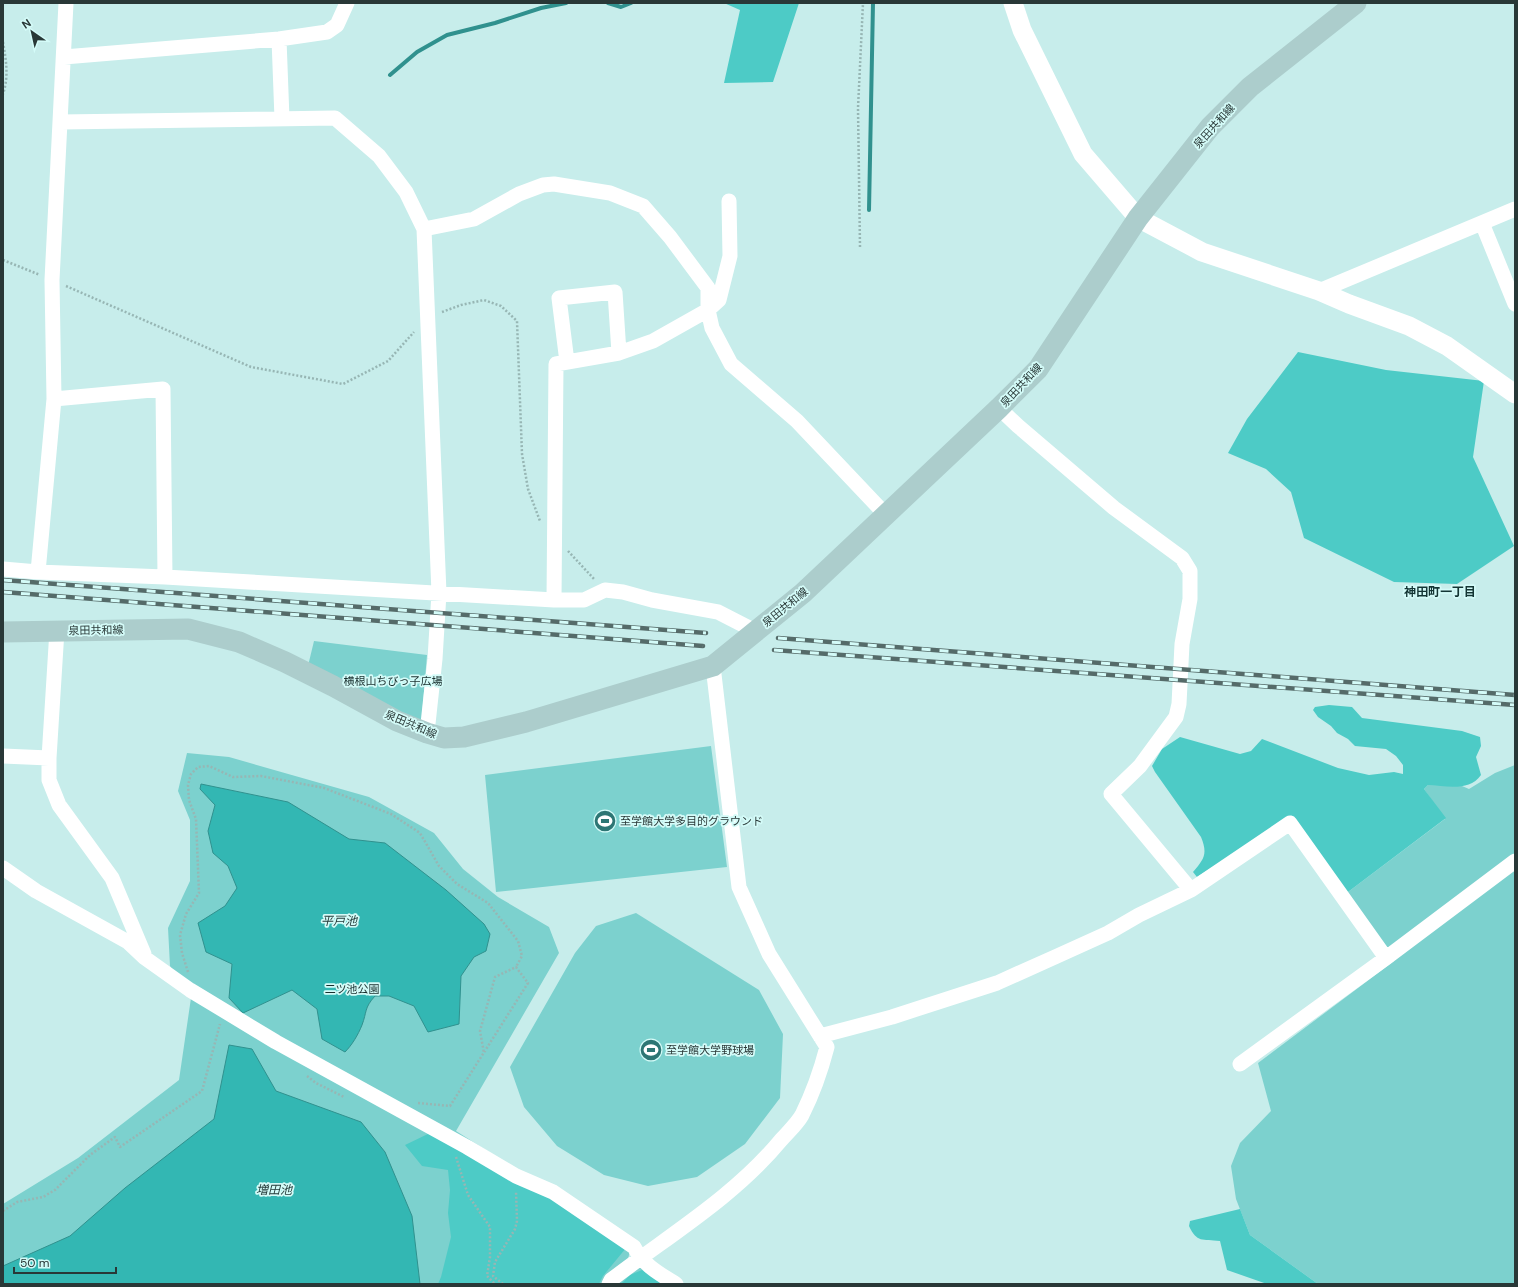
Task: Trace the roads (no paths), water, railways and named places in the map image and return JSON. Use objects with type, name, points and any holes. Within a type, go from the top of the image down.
[{"type":"main road","name":"泉田共和線","points":[[3,632],[188,629],[239,642],[285,662],[333,686],[397,721],[444,738],[464,737],[526,722],[714,666],[803,592],[1000,408],[1038,369],[1138,218],[1210,127],[1245,92],[1356,3]]},
{"type":"street","points":[[38,572],[54,399],[52,280],[66,3]]},
{"type":"street","points":[[64,57],[278,39],[327,32],[338,25],[347,3]]},
{"type":"street","points":[[1013,3],[1022,30],[1083,154],[1138,218],[1202,252],[1318,291],[1409,326],[1447,346],[1515,394]]},
{"type":"street","points":[[278,39],[282,118]]},
{"type":"street","points":[[60,122],[335,118],[379,156],[406,192],[424,229],[439,597],[435,659],[427,733]]},
{"type":"street","points":[[424,229],[474,219],[519,194],[543,185],[554,184],[610,192],[643,206],[708,288],[708,310],[712,328],[731,364],[797,421],[885,514]]},
{"type":"street","points":[[554,600],[556,364],[619,353],[653,341],[708,310],[719,300],[730,256],[729,201]]},
{"type":"street","points":[[1318,291],[1515,209]]},
{"type":"street","points":[[1482,223],[1515,304]]},
{"type":"street","points":[[567,362],[559,298],[615,292],[619,353]]},
{"type":"street","points":[[54,399],[163,389],[165,577]]},
{"type":"street","points":[[1000,408],[1018,426],[1114,508],[1182,558],[1190,571],[1190,599],[1182,644],[1179,704],[1176,717],[1140,766],[1111,794],[1191,890]]},
{"type":"street","points":[[3,569],[38,572],[165,577],[439,597],[584,600],[605,590],[623,592],[652,600],[718,612],[756,631]]},
{"type":"street","points":[[57,630],[49,758],[50,780],[58,805],[112,878],[145,958]]},
{"type":"street","points":[[609,1284],[611,1280],[743,1180],[769,1155],[802,1116],[822,1068],[827,1046],[769,954],[739,887],[714,666]]},
{"type":"street","points":[[3,756],[49,758]]},
{"type":"street","points":[[820,1036],[892,1017],[997,982],[1108,933],[1138,915],[1191,890],[1290,824],[1386,958]]},
{"type":"street","points":[[1240,1064],[1386,958],[1515,861]]},
{"type":"street","points":[[3,868],[36,891],[128,942],[145,958],[190,990],[276,1042],[467,1147],[516,1176],[553,1192],[634,1248],[640,1258],[658,1273],[676,1284]]},
{"type":"water","name":"平戸池","points":[[201,784],[288,802],[349,839],[385,843],[446,890],[484,924],[490,934],[486,951],[474,957],[461,976],[459,1024],[428,1032],[414,1006],[389,996],[375,996],[367,1007],[357,1036],[345,1052],[322,1039],[317,1009],[292,990],[243,1013],[229,998],[232,964],[206,952],[198,923],[225,906],[237,888],[228,866],[213,853],[208,831],[215,805],[200,789]]},
{"type":"water","name":"増田池","points":[[229,1045],[252,1049],[276,1091],[361,1122],[385,1152],[412,1216],[420,1284],[3,1284],[3,1266],[70,1236],[125,1188],[214,1119]]},
{"type":"waterway","points":[[390,75],[417,52],[447,35],[495,23],[541,8],[566,3]]},
{"type":"waterway","points":[[608,3],[621,7],[631,3]]},
{"type":"waterway","points":[[869,210],[873,3]]},
{"type":"railway","points":[[3,580],[706,633]]},
{"type":"railway","points":[[3,592],[703,646]]},
{"type":"railway","points":[[778,638],[1515,695]]},
{"type":"railway","points":[[774,650],[1515,705]]},
{"type":"place","name":"至学館大学多目的グラウンド","points":[[605,821]]},
{"type":"place","name":"至学館大学野球場","points":[[651,1050]]},
{"type":"district","name":"神田町一丁目","points":[[1440,592]]},
{"type":"park label","name":"横根山ちびっ子広場","points":[[393,681]]},
{"type":"park label","name":"二ツ池公園","points":[[352,989]]}]
